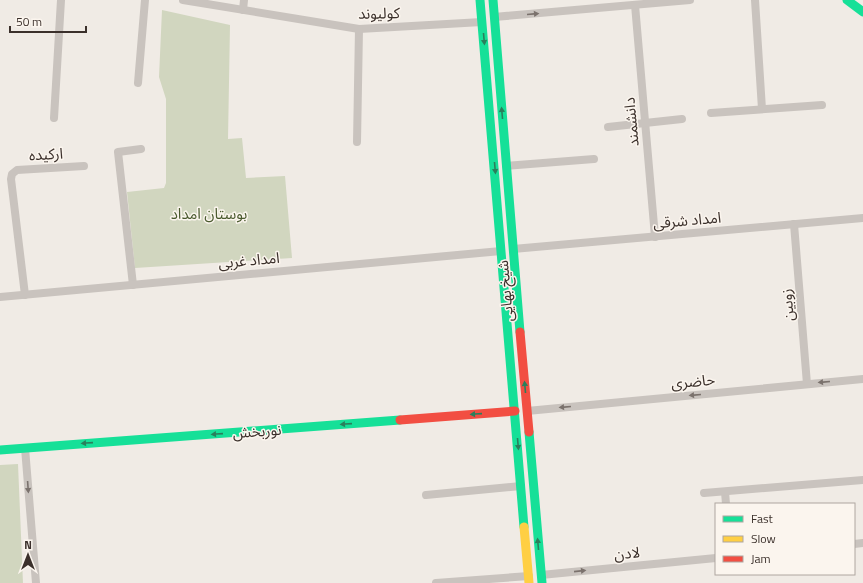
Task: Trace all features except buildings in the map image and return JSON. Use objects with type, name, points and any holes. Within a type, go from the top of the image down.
[{"type":"main road","name":"شیخ بهایی","points":[[480,0],[529,580]]},
{"type":"main road","name":"شیخ بهایی","points":[[493,0],[512,249],[541,579]]},
{"type":"main road","points":[[847,0],[863,12]]},
{"type":"main road","points":[[488,91],[500,90]]},
{"type":"main road","name":"نوربخش","points":[[0,450],[515,412]]},
{"type":"street","points":[[54,118],[61,0]]},
{"type":"street","points":[[138,83],[146,0]]},
{"type":"street","name":"کولیوند","points":[[183,0],[359,29],[482,22]]},
{"type":"street","points":[[244,0],[244,10]]},
{"type":"street","points":[[494,18],[690,0]]},
{"type":"street","points":[[755,0],[762,109]]},
{"type":"street","name":"دانشمند","points":[[635,5],[655,237]]},
{"type":"street","points":[[357,142],[359,29]]},
{"type":"street","points":[[712,113],[822,105]]},
{"type":"street","points":[[608,127],[682,120]]},
{"type":"street","points":[[133,285],[118,152],[141,149]]},
{"type":"street","points":[[506,166],[594,159]]},
{"type":"street","name":"ارکیده","points":[[24,295],[11,179],[12,174],[17,170],[84,166]]},
{"type":"street","name":"امداد شرقی","points":[[512,249],[863,218]]},
{"type":"street","name":"زوبین","points":[[794,224],[807,384]]},
{"type":"street","name":"امداد غربی","points":[[0,297],[502,251]]},
{"type":"street","name":"حاضری","points":[[527,411],[863,379]]},
{"type":"street","points":[[25,448],[36,583]]},
{"type":"street","points":[[704,493],[863,480]]},
{"type":"street","points":[[426,495],[521,486]]},
{"type":"street","points":[[725,492],[726,503]]},
{"type":"street","name":"لادن","points":[[541,579],[715,558]]},
{"type":"street","points":[[436,583],[529,580]]},
{"type":"green space","name":"بوستان امداد","points":[[162,10],[230,25],[228,139],[242,138],[246,178],[285,176],[292,258],[135,268],[127,192],[164,188],[166,183],[166,99],[159,77]]},
{"type":"green space","points":[[18,464],[23,583],[0,583],[0,465]]},
{"type":"traffic: fast","points":[[480,0],[524,527]]},
{"type":"traffic: fast","points":[[493,0],[520,332]]},
{"type":"traffic: fast","points":[[847,0],[863,12]]},
{"type":"traffic: fast","points":[[0,450],[400,420]]},
{"type":"traffic: fast","points":[[529,432],[542,583]]},
{"type":"traffic: slow","points":[[524,527],[529,583]]},
{"type":"traffic: jam","points":[[520,332],[529,432]]},
{"type":"traffic: jam","points":[[400,420],[515,411]]}]
